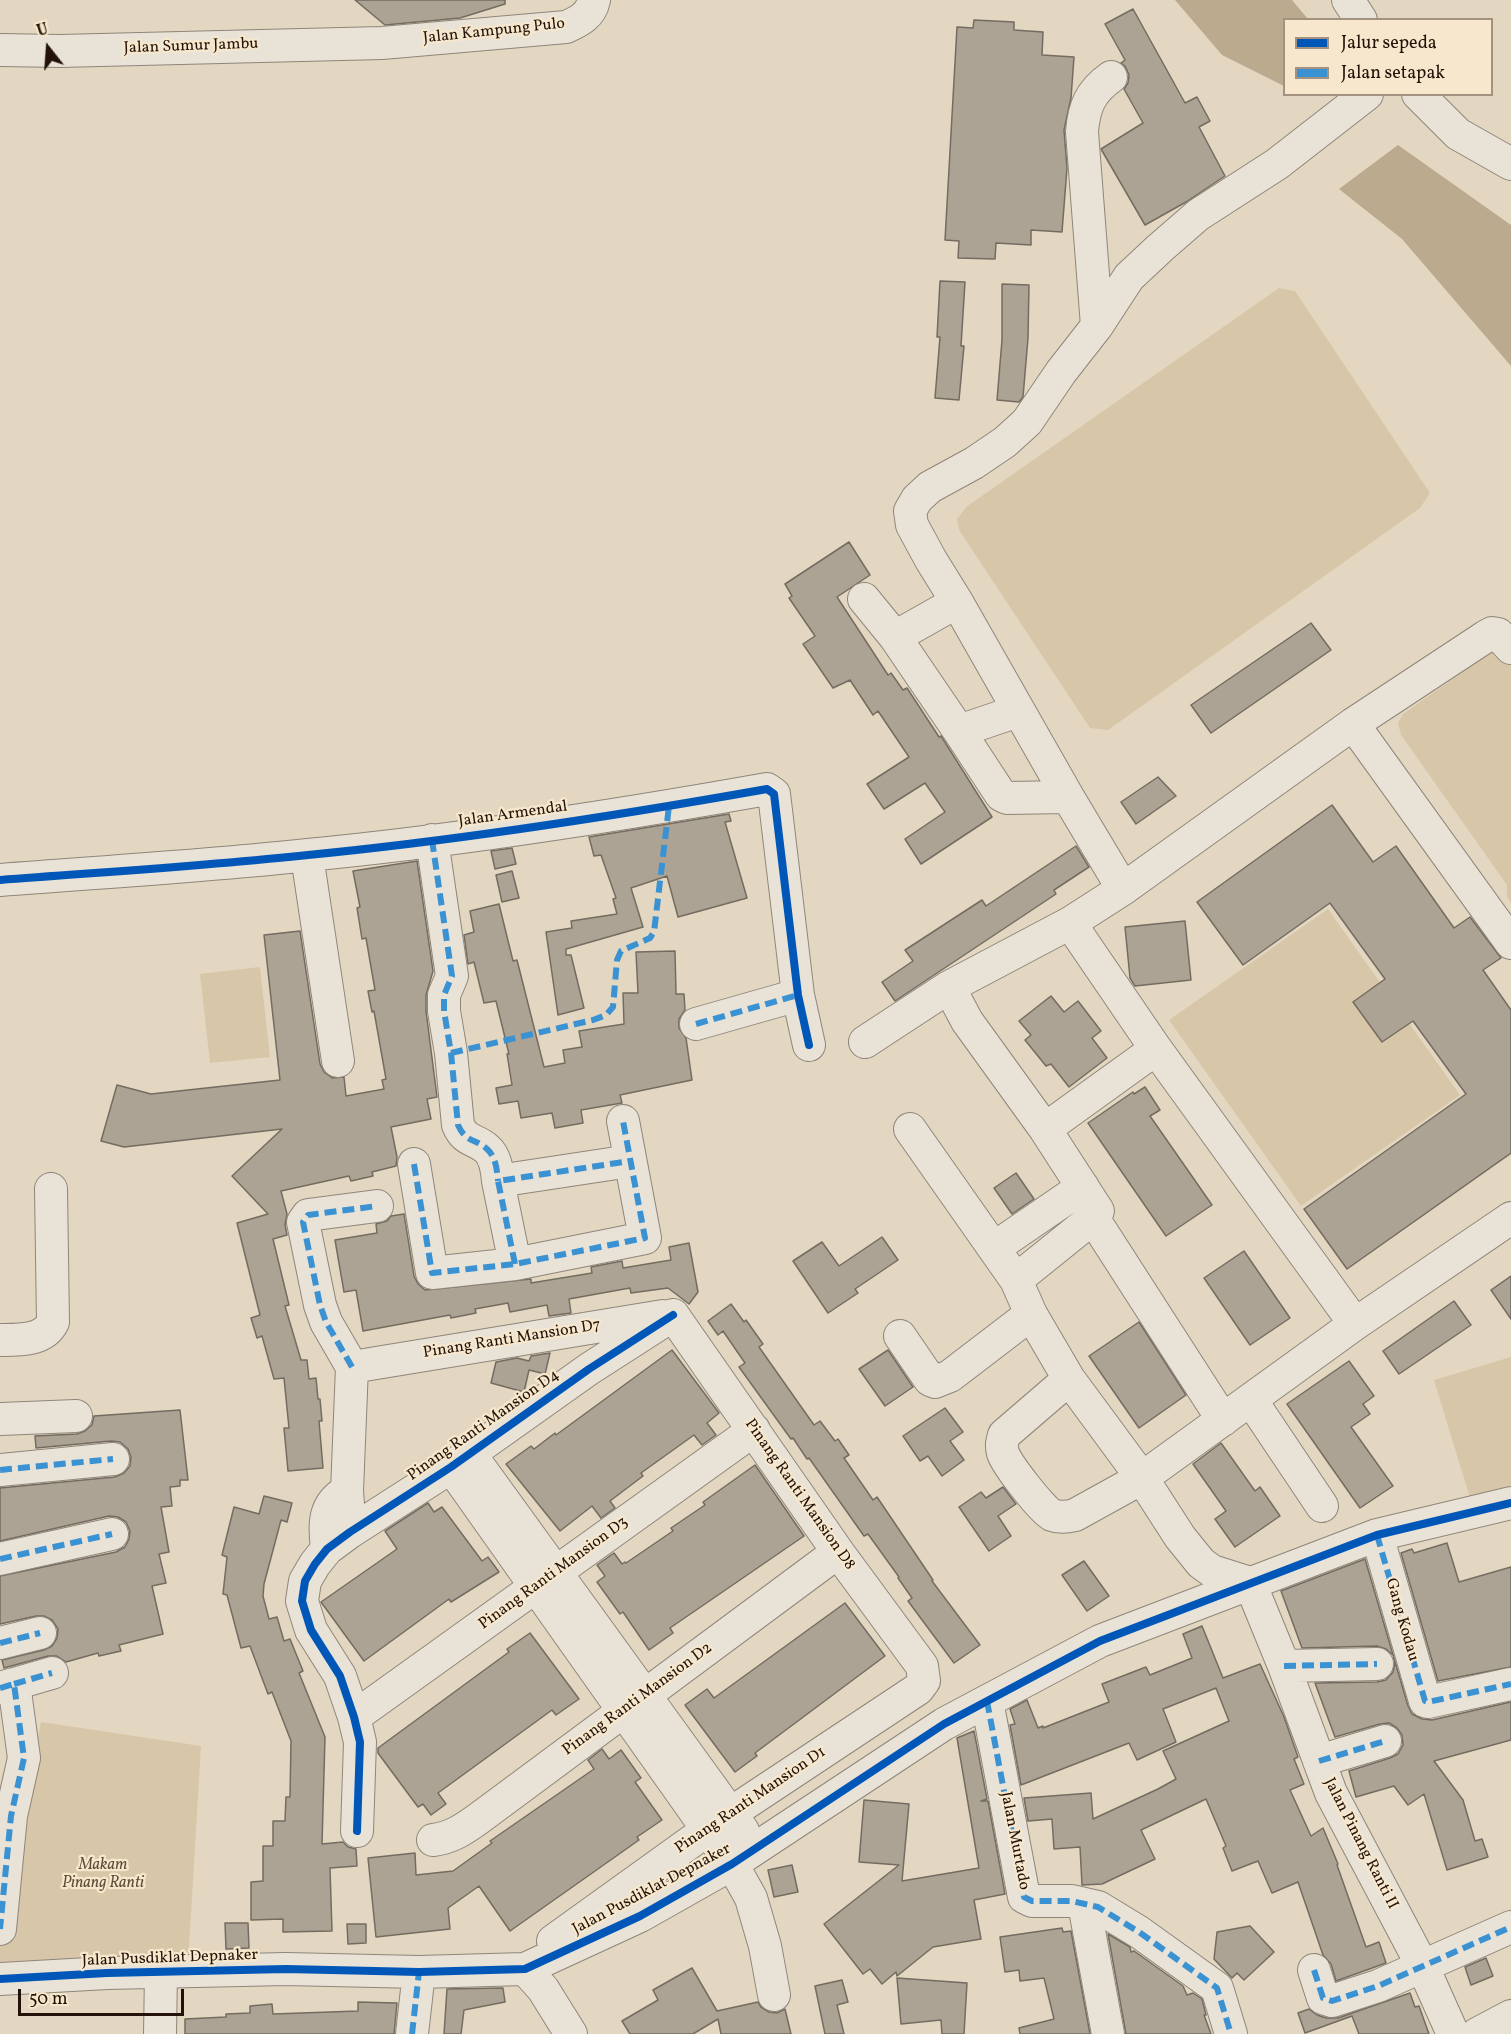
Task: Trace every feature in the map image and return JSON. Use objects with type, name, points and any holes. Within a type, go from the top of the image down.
[{"type":"street","name":"Jalan Kampung Pulo","points":[[381,43],[566,27],[587,15],[594,0]]},
{"type":"street","points":[[1348,0],[1360,18]]},
{"type":"street","name":"Jalan Sumur Jambu","points":[[0,50],[60,51],[381,43]]},
{"type":"street","points":[[1097,326],[1083,132],[1084,114],[1089,100],[1099,86],[1111,77]]},
{"type":"street","points":[[1123,889],[1068,798],[912,525],[910,511],[917,499],[930,488],[1005,442],[1027,422],[1061,372],[1097,326],[1129,277],[1160,248],[1198,215],[1277,164],[1365,96]]},
{"type":"street","points":[[1420,96],[1458,134],[1511,164]]},
{"type":"street","points":[[864,599],[895,638],[1001,795],[1007,798],[1068,798]]},
{"type":"street","points":[[895,638],[957,602]]},
{"type":"street","points":[[866,1042],[949,987],[1070,923],[1123,889],[1353,724],[1492,633],[1498,634],[1511,648]]},
{"type":"street","points":[[959,731],[1018,711]]},
{"type":"street","points":[[1353,724],[1511,944]]},
{"type":"street","name":"Jalan Armendal","points":[[0,880],[307,855],[432,840],[669,806],[767,789],[774,794],[798,995],[809,1045]]},
{"type":"street","points":[[432,840],[452,976],[444,995],[444,1011],[451,1053],[458,1125],[462,1135],[488,1149],[496,1162],[515,1264]]},
{"type":"street","points":[[307,855],[338,1061]]},
{"type":"street","points":[[1070,923],[1156,1049],[1355,1324]]},
{"type":"street","points":[[949,987],[967,1021],[1098,1210],[1093,1218],[1016,1280]]},
{"type":"street","points":[[696,1024],[798,995]]},
{"type":"street","points":[[1044,1129],[1156,1049]]},
{"type":"street","points":[[414,1164],[432,1274],[515,1264],[645,1238],[623,1121]]},
{"type":"street","points":[[910,1129],[1016,1280],[1031,1314],[1069,1379],[1142,1478],[1180,1537],[1201,1563],[1212,1571],[1250,1583]]},
{"type":"street","points":[[498,1181],[630,1161]]},
{"type":"street","points":[[994,1248],[1083,1187]]},
{"type":"street","points":[[0,1340],[19,1340],[41,1335],[49,1329],[53,1322],[51,1189]]},
{"type":"street","points":[[357,1832],[360,1742],[340,1676],[311,1630],[302,1601],[305,1581],[331,1548],[347,1491],[352,1367],[326,1322],[310,1263],[303,1220],[308,1215],[377,1206]]},
{"type":"street","points":[[1093,1218],[1223,1420]]},
{"type":"street","points":[[1069,1379],[1004,1435],[1001,1444],[1006,1461],[1045,1510],[1054,1516],[1064,1517],[1075,1515],[1142,1478],[1355,1324],[1511,1218]]},
{"type":"street","points":[[900,1336],[930,1380],[935,1382],[950,1376],[1031,1314]]},
{"type":"street","name":"Pinang Ranti Mansion D7","points":[[352,1367],[673,1315]]},
{"type":"street","name":"Pinang Ranti Mansion D4","points":[[331,1548],[589,1369],[673,1315]]},
{"type":"street","name":"Pinang Ranti Mansion D8","points":[[673,1315],[838,1552],[922,1666],[924,1675]]},
{"type":"street","points":[[581,1329],[589,1369]]},
{"type":"street","points":[[1251,1400],[1322,1506]]},
{"type":"street","points":[[0,1419],[76,1416]]},
{"type":"street","name":"Pinang Ranti Mansion D3","points":[[354,1717],[753,1430]]},
{"type":"street","points":[[0,1470],[113,1459]]},
{"type":"street","points":[[460,1460],[744,1856],[751,1898],[765,1946],[774,1995]]},
{"type":"street","name":"Jalan Pusdiklat Depnaker","points":[[0,1979],[286,1969],[539,1972],[744,1856],[944,1724],[1100,1641],[1377,1535],[1511,1503]]},
{"type":"street","points":[[0,1559],[112,1534]]},
{"type":"street","name":"Gang Kodau","points":[[1377,1535],[1424,1698],[1428,1702],[1511,1684]]},
{"type":"street","name":"Pinang Ranti Mansion D2","points":[[433,1840],[456,1834],[478,1819],[838,1552]]},
{"type":"street","name":"Jalan Pinang Ranti II","points":[[1250,1583],[1284,1666],[1331,1793],[1423,1967],[1453,2034]]},
{"type":"street","points":[[0,1643],[40,1633]]},
{"type":"street","points":[[1284,1666],[1377,1664]]},
{"type":"street","points":[[0,1929],[4,1864],[11,1816],[24,1758],[7,1686],[52,1673]]},
{"type":"street","name":"Pinang Ranti Mansion D1","points":[[434,1971],[455,1955],[516,1955],[539,1951],[719,1822],[918,1689],[924,1681],[924,1675]]},
{"type":"street","name":"Jalan Murtado","points":[[987,1701],[1024,1897],[1032,1901],[1072,1901],[1084,1904]]},
{"type":"street","points":[[1319,1761],[1385,1741]]},
{"type":"street","points":[[1107,2034],[1084,1904],[1098,1907],[1112,1914],[1211,1983],[1220,1995],[1231,2034]]},
{"type":"street","points":[[1314,1970],[1323,1998],[1332,2001],[1378,1986],[1511,1927]]},
{"type":"street","points":[[412,2034],[434,1971]]},
{"type":"street","points":[[160,2034],[163,1972]]},
{"type":"street","points":[[539,1972],[571,2034]]},
{"type":"street","points":[[1477,2034],[1511,2016]]},
{"type":"green space","points":[[1279,288],[1295,291],[1430,493],[1420,508],[1108,730],[1090,728],[959,530],[957,519],[966,507]]},
{"type":"green space","points":[[1494,650],[1501,652],[1511,666],[1511,903],[1507,897],[1507,885],[1401,735],[1398,723],[1403,714]]},
{"type":"green space","points":[[1328,909],[1460,1095],[1301,1206],[1169,1020]]},
{"type":"green space","points":[[260,967],[270,1057],[210,1063],[200,974]]},
{"type":"green space","points":[[1511,1357],[1511,1496],[1473,1508],[1434,1380]]},
{"type":"green space","name":"Makam Pinang Ranti","points":[[41,1722],[201,1746],[188,1964],[0,1968],[0,1938]]},
{"type":"shaded area","points":[[1175,0],[1292,0],[1307,18],[1283,18],[1283,86],[1222,55]]},
{"type":"shaded area","points":[[1398,145],[1511,225],[1511,366],[1402,239],[1339,189]]},
{"type":"building","points":[[355,0],[505,0],[505,4],[460,18],[385,25]]},
{"type":"building","points":[[1133,9],[1185,103],[1197,97],[1210,121],[1199,127],[1225,176],[1186,202],[1145,225],[1101,149],[1143,123],[1124,89],[1129,75],[1121,63],[1125,60],[1105,24]]},
{"type":"building","points":[[974,20],[1014,22],[1014,30],[1043,32],[1042,55],[1074,57],[1071,98],[1064,130],[1067,168],[1062,232],[1031,230],[1031,245],[996,243],[995,259],[958,258],[959,241],[945,240],[957,27],[973,28]]},
{"type":"building","points":[[940,281],[965,282],[961,346],[964,346],[959,400],[935,398],[940,337],[937,337]]},
{"type":"building","points":[[1002,284],[1029,285],[1028,338],[1023,397],[1019,402],[997,400],[1002,340]]},
{"type":"building","points":[[849,542],[870,575],[837,597],[888,675],[891,673],[903,690],[907,688],[939,737],[941,736],[992,817],[921,864],[905,839],[945,812],[925,783],[884,809],[867,784],[909,757],[878,711],[873,715],[850,680],[833,688],[803,644],[815,636],[789,598],[792,596],[785,584]]},
{"type":"building","points":[[1311,623],[1331,650],[1211,733],[1191,705]]},
{"type":"building","points":[[1158,777],[1176,796],[1136,824],[1121,802]]},
{"type":"building","points":[[1332,805],[1373,862],[1396,846],[1454,928],[1470,917],[1501,958],[1483,970],[1511,1010],[1511,1153],[1347,1269],[1304,1209],[1466,1094],[1413,1021],[1382,1042],[1353,1002],[1385,979],[1330,903],[1243,965],[1197,902]]},
{"type":"building","points":[[729,814],[731,821],[725,822],[747,898],[678,917],[667,876],[631,888],[643,927],[566,949],[566,955],[571,955],[584,1008],[558,1015],[546,932],[572,928],[571,921],[617,914],[613,899],[616,898],[601,855],[594,856],[589,837]]},
{"type":"building","points":[[1076,846],[1089,867],[1054,890],[1056,894],[895,1001],[882,982],[913,961],[905,950],[982,900],[986,906]]},
{"type":"building","points":[[512,848],[516,864],[495,869],[491,851]]},
{"type":"building","points":[[417,861],[433,971],[426,995],[426,1011],[437,1097],[427,1099],[431,1119],[391,1127],[397,1157],[396,1166],[372,1172],[373,1176],[351,1181],[349,1176],[281,1191],[287,1214],[285,1225],[287,1235],[273,1239],[289,1305],[285,1306],[301,1360],[307,1360],[309,1379],[316,1378],[322,1421],[319,1421],[323,1468],[288,1471],[284,1428],[289,1428],[284,1378],[274,1379],[262,1336],[257,1338],[251,1318],[260,1315],[237,1223],[268,1214],[232,1176],[282,1129],[124,1147],[101,1141],[117,1085],[151,1094],[280,1080],[264,935],[300,931],[320,1064],[324,1072],[332,1078],[344,1077],[346,1096],[384,1089],[382,1080],[386,1079],[374,1011],[372,1012],[368,991],[375,990],[366,938],[362,939],[357,908],[360,907],[353,871]]},
{"type":"building","points":[[512,871],[519,898],[502,902],[496,875]]},
{"type":"building","points":[[499,904],[513,961],[517,960],[544,1067],[565,1063],[563,1050],[582,1047],[579,1031],[624,1024],[623,993],[638,993],[636,952],[675,951],[676,994],[684,994],[685,1010],[679,1019],[679,1028],[686,1038],[692,1080],[620,1095],[622,1103],[581,1110],[583,1123],[555,1128],[552,1113],[521,1118],[518,1101],[499,1104],[496,1088],[512,1085],[507,1054],[509,1054],[496,1001],[484,1003],[474,962],[468,964],[464,935],[474,932],[470,911]]},
{"type":"building","points":[[1185,921],[1191,980],[1135,986],[1130,978],[1125,927]]},
{"type":"building","points":[[1051,996],[1064,1012],[1078,1001],[1101,1031],[1092,1038],[1107,1058],[1069,1087],[1051,1064],[1046,1066],[1025,1040],[1031,1035],[1019,1021]]},
{"type":"building","points":[[1145,1087],[1160,1110],[1150,1116],[1212,1205],[1166,1236],[1088,1123],[1133,1092],[1134,1094]]},
{"type":"building","points":[[1016,1173],[1034,1199],[1012,1214],[994,1188]]},
{"type":"building","points":[[404,1214],[414,1276],[425,1290],[531,1279],[531,1283],[592,1273],[591,1267],[622,1261],[623,1268],[671,1260],[669,1247],[689,1243],[698,1292],[689,1304],[668,1288],[631,1293],[630,1288],[569,1299],[571,1313],[549,1316],[547,1305],[510,1312],[508,1303],[475,1309],[476,1313],[451,1318],[450,1315],[363,1331],[356,1290],[344,1292],[335,1240],[377,1233],[376,1224],[387,1221],[391,1216]]},
{"type":"building","points":[[882,1237],[898,1260],[855,1289],[858,1293],[828,1313],[793,1261],[822,1242],[839,1266]]},
{"type":"building","points":[[1244,1251],[1290,1318],[1250,1345],[1204,1278]]},
{"type":"building","points":[[1511,1276],[1511,1319],[1491,1290]]},
{"type":"building","points":[[1454,1301],[1471,1325],[1399,1374],[1383,1351]]},
{"type":"building","points":[[731,1304],[763,1344],[759,1347],[814,1425],[820,1421],[835,1441],[838,1439],[849,1455],[844,1458],[873,1500],[877,1497],[932,1581],[980,1645],[954,1663],[908,1601],[912,1598],[868,1534],[864,1536],[809,1458],[807,1459],[793,1438],[791,1439],[739,1367],[745,1363],[723,1331],[718,1335],[708,1321]]},
{"type":"building","points":[[1139,1322],[1186,1395],[1139,1428],[1089,1356]]},
{"type":"building","points":[[672,1350],[719,1413],[707,1423],[716,1435],[702,1445],[694,1435],[641,1473],[643,1476],[610,1501],[615,1508],[601,1518],[592,1506],[560,1531],[506,1464],[531,1446],[534,1449],[555,1433],[556,1435]]},
{"type":"building","points":[[888,1350],[913,1387],[885,1406],[859,1369]]},
{"type":"building","points":[[550,1353],[545,1374],[529,1370],[524,1392],[491,1383],[496,1362],[517,1358],[529,1361],[531,1356]]},
{"type":"building","points":[[1349,1361],[1374,1396],[1363,1404],[1370,1414],[1351,1427],[1393,1486],[1360,1508],[1287,1404]]},
{"type":"building","points":[[945,1408],[963,1432],[950,1441],[964,1460],[942,1476],[928,1456],[920,1461],[903,1436]]},
{"type":"building","points":[[180,1410],[188,1480],[180,1480],[180,1486],[170,1487],[172,1506],[161,1507],[169,1552],[159,1554],[166,1583],[152,1586],[163,1634],[119,1645],[121,1651],[99,1656],[98,1653],[66,1662],[57,1656],[48,1656],[4,1668],[2,1660],[52,1646],[57,1638],[58,1629],[52,1620],[44,1616],[0,1624],[0,1576],[116,1552],[125,1547],[129,1539],[130,1531],[126,1522],[118,1517],[109,1516],[0,1541],[0,1488],[115,1477],[124,1473],[130,1466],[131,1457],[128,1449],[120,1442],[36,1448],[35,1436],[77,1434],[92,1425],[94,1416]]},
{"type":"building","points":[[1221,1443],[1255,1491],[1260,1487],[1280,1516],[1235,1547],[1215,1519],[1226,1511],[1193,1464]]},
{"type":"building","points":[[755,1465],[804,1536],[670,1628],[673,1633],[649,1650],[623,1612],[620,1614],[597,1582],[605,1576],[597,1565],[614,1553],[622,1564],[626,1563],[673,1531],[671,1528],[705,1505],[703,1502]]},
{"type":"building","points":[[1003,1487],[1016,1504],[998,1516],[1011,1536],[989,1551],[959,1507],[981,1492],[986,1498]]},
{"type":"building","points":[[264,1496],[292,1503],[287,1522],[281,1520],[263,1596],[269,1619],[277,1617],[284,1641],[290,1639],[303,1671],[299,1673],[325,1737],[322,1844],[343,1842],[348,1847],[356,1849],[357,1866],[330,1868],[332,1931],[283,1932],[283,1919],[251,1920],[251,1882],[263,1881],[263,1846],[273,1846],[273,1821],[285,1821],[286,1797],[290,1797],[291,1741],[272,1692],[268,1694],[250,1646],[241,1648],[227,1595],[223,1594],[227,1557],[222,1555],[234,1507],[259,1514]]},
{"type":"building","points":[[428,1503],[434,1512],[442,1507],[482,1561],[488,1557],[499,1572],[451,1602],[449,1599],[364,1661],[321,1602],[397,1549],[385,1531]]},
{"type":"building","points":[[1447,1543],[1459,1582],[1511,1567],[1511,1667],[1438,1681],[1401,1553],[1412,1549],[1414,1553]]},
{"type":"building","points":[[1365,1559],[1412,1714],[1422,1719],[1432,1720],[1511,1702],[1511,1740],[1434,1761],[1463,1800],[1475,1841],[1482,1839],[1488,1857],[1447,1870],[1424,1794],[1408,1805],[1394,1786],[1356,1797],[1349,1771],[1398,1754],[1403,1745],[1402,1735],[1389,1723],[1335,1737],[1315,1683],[1386,1680],[1393,1672],[1395,1663],[1393,1655],[1377,1646],[1302,1648],[1281,1591]]},
{"type":"building","points":[[1084,1561],[1109,1596],[1087,1611],[1062,1575]]},
{"type":"building","points":[[845,1603],[885,1656],[755,1753],[757,1756],[735,1772],[685,1705],[707,1689],[714,1698]]},
{"type":"building","points":[[1202,1626],[1223,1678],[1260,1664],[1284,1717],[1298,1757],[1294,1759],[1304,1784],[1290,1790],[1311,1836],[1323,1828],[1338,1864],[1366,1947],[1379,1942],[1386,1963],[1336,1981],[1331,1964],[1323,1955],[1298,1882],[1272,1893],[1258,1861],[1232,1871],[1223,1848],[1226,1846],[1206,1799],[1141,1830],[1155,1859],[1102,1884],[1082,1885],[1080,1847],[1054,1849],[1052,1819],[1028,1821],[1024,1798],[1091,1793],[1093,1819],[1158,1789],[1176,1779],[1163,1751],[1229,1721],[1216,1688],[1163,1709],[1176,1742],[1137,1760],[1129,1743],[1021,1785],[1010,1725],[1015,1724],[1010,1709],[1027,1700],[1038,1728],[1043,1726],[1043,1728],[1109,1702],[1102,1684],[1146,1667],[1150,1675],[1192,1658],[1183,1634]]},
{"type":"building","points":[[530,1633],[579,1699],[556,1715],[552,1710],[438,1793],[446,1804],[431,1815],[423,1804],[418,1807],[378,1753],[378,1748],[509,1652],[507,1649]]},
{"type":"building","points":[[974,1731],[987,1799],[981,1801],[988,1801],[1005,1894],[974,1900],[981,1939],[933,1947],[897,1976],[896,1972],[882,1984],[870,1969],[863,1974],[824,1924],[899,1865],[859,1862],[864,1800],[909,1804],[902,1881],[979,1868],[957,1738]]},
{"type":"building","points":[[602,1749],[609,1759],[621,1750],[641,1778],[635,1782],[662,1820],[637,1837],[639,1840],[510,1931],[479,1886],[448,1908],[450,1929],[376,1937],[368,1858],[415,1853],[416,1875],[453,1871],[492,1843],[490,1841],[594,1769],[588,1760]]},
{"type":"building","points":[[792,1865],[798,1892],[774,1897],[768,1870]]},
{"type":"building","points":[[225,1923],[248,1923],[249,1948],[226,1949]]},
{"type":"building","points":[[347,1924],[366,1924],[366,1943],[348,1944]]},
{"type":"building","points":[[1250,1926],[1274,1952],[1244,1980],[1237,1973],[1232,1978],[1214,1959],[1217,1932]]},
{"type":"building","points":[[1062,1928],[1063,1932],[1071,1931],[1090,2034],[1020,2034],[1019,2028],[1054,2019],[1044,1978],[1020,1981],[1019,1970],[1005,1972],[1000,1937]]},
{"type":"building","points":[[1108,1934],[1130,1947],[1131,1952],[1134,1951],[1183,1986],[1187,1995],[1193,1993],[1202,1999],[1206,2015],[1204,2015],[1211,2034],[1126,2034]]},
{"type":"building","points":[[1486,1958],[1493,1976],[1471,1985],[1465,1967]]},
{"type":"building","points":[[692,1968],[717,2011],[758,2002],[769,2012],[777,2013],[785,2009],[791,2034],[721,2034],[718,2019],[693,2034],[630,2034],[622,2021],[658,2000],[653,1990]]},
{"type":"building","points":[[897,1978],[967,1983],[964,2034],[942,2034],[941,2020],[901,2024]]},
{"type":"building","points":[[842,1980],[848,2002],[837,2005],[844,2034],[825,2034],[815,1986]]},
{"type":"building","points":[[503,1988],[505,2002],[464,2010],[461,2034],[444,2034],[447,1989]]},
{"type":"building","points":[[1410,1993],[1415,2007],[1419,2006],[1429,2034],[1359,2034],[1352,2016],[1305,2033],[1298,2013],[1309,2009],[1326,2018],[1338,2018]]},
{"type":"building","points":[[358,2002],[397,2003],[394,2034],[185,2034],[185,2019],[250,2013],[250,2006],[272,2004],[273,2014],[358,2011]]},
{"type":"marked path","points":[[451,1053],[606,1015],[613,1007],[617,960],[621,951],[650,938],[654,932],[669,806]]},
{"type":"marked path","points":[[432,840],[452,976],[444,995],[444,1011],[451,1053],[458,1125],[464,1135],[490,1152],[496,1164],[498,1181]]},
{"type":"marked path","points":[[696,1024],[798,995]]},
{"type":"marked path","points":[[414,1164],[432,1273],[515,1264],[645,1238],[623,1121]]},
{"type":"marked path","points":[[515,1264],[498,1181],[630,1161]]},
{"type":"marked path","points":[[352,1367],[326,1322],[320,1305],[303,1222],[308,1215],[377,1206]]},
{"type":"marked path","points":[[0,1470],[113,1459]]},
{"type":"marked path","points":[[0,1559],[112,1534]]},
{"type":"marked path","points":[[1377,1535],[1425,1701],[1511,1684]]},
{"type":"marked path","points":[[0,1643],[40,1633]]},
{"type":"marked path","points":[[1284,1666],[1377,1664]]},
{"type":"marked path","points":[[14,1684],[52,1673]]},
{"type":"marked path","points":[[0,1688],[14,1684],[24,1758],[11,1816],[0,1929]]},
{"type":"marked path","points":[[987,1701],[1024,1897],[1032,1901],[1072,1901],[1098,1907],[1139,1932],[1217,1988],[1231,2034]]},
{"type":"marked path","points":[[1319,1761],[1385,1741]]},
{"type":"marked path","points":[[1314,1970],[1323,1998],[1332,2001],[1378,1986],[1511,1927]]},
{"type":"marked path","points":[[412,2034],[419,1972]]},
{"type":"cycle path","points":[[0,880],[366,849],[596,818],[767,789],[774,794],[798,995],[809,1045]]},
{"type":"cycle path","points":[[357,1831],[360,1742],[340,1676],[311,1630],[302,1601],[305,1581],[315,1564],[327,1549],[350,1532],[451,1467],[589,1369],[673,1315]]},
{"type":"cycle path","points":[[0,1979],[107,1973],[286,1969],[419,1972],[525,1969],[640,1916],[732,1864],[944,1724],[1100,1641],[1377,1535],[1511,1503]]}]
